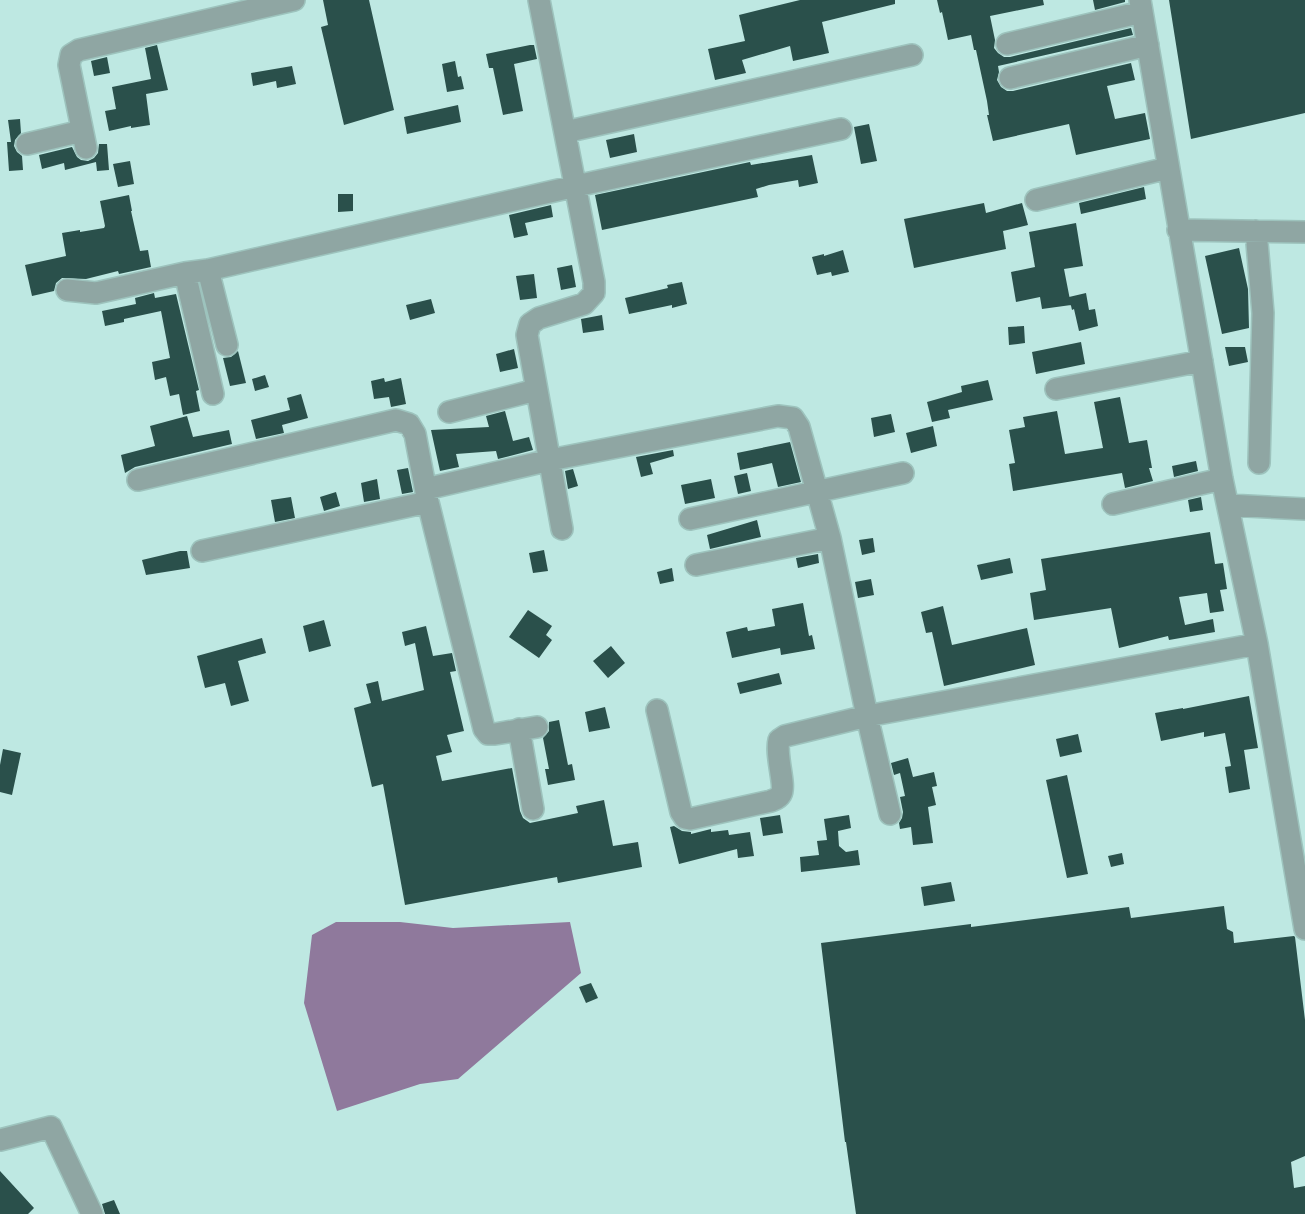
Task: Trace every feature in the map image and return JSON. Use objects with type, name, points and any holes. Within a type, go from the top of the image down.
[{"type":"street","points":[[27,144],[84,139],[69,65],[71,55],[79,50],[294,0]]},
{"type":"street","points":[[539,0],[594,282],[594,293],[584,304],[540,318],[530,324],[527,335],[562,529]]},
{"type":"street","points":[[1007,44],[1141,6],[1222,480],[1257,645],[1305,929]]},
{"type":"street","points":[[1010,78],[1148,45]]},
{"type":"street","points":[[565,132],[912,55]]},
{"type":"street","points":[[67,290],[96,293],[208,270],[841,129]]},
{"type":"street","points":[[1036,200],[1168,168]]},
{"type":"street","points":[[1178,230],[1305,232]]},
{"type":"street","points":[[1256,231],[1263,313],[1259,463]]},
{"type":"street","points":[[208,270],[227,345]]},
{"type":"street","points":[[185,273],[213,394]]},
{"type":"street","points":[[1056,390],[1202,360]]},
{"type":"street","points":[[449,412],[536,390]]},
{"type":"street","points":[[202,551],[427,496],[550,460],[778,416],[793,418],[799,427],[830,538],[890,814]]},
{"type":"street","points":[[138,480],[396,420],[409,424],[415,434],[427,496],[484,729],[488,734],[495,734],[528,728],[534,809]]},
{"type":"street","points":[[690,519],[903,473]]},
{"type":"street","points":[[1113,504],[1222,480]]},
{"type":"street","points":[[1227,505],[1305,509]]},
{"type":"street","points":[[696,565],[830,538]]},
{"type":"street","points":[[657,710],[681,812],[685,818],[691,819],[779,797],[783,790],[777,748],[779,740],[785,736],[867,716],[1257,645]]},
{"type":"street","points":[[0,1140],[51,1127],[93,1214]]},
{"type":"shaded area","points":[[336,922],[400,922],[453,928],[570,922],[581,973],[458,1079],[420,1084],[337,1111],[304,1003],[312,935]]},
{"type":"building","points":[[323,0],[369,0],[394,110],[344,125],[321,27],[328,25]]},
{"type":"building","points":[[800,0],[895,0],[895,4],[822,22],[829,53],[793,61],[790,46],[742,60],[746,73],[715,80],[708,49],[745,41],[739,15]]},
{"type":"building","points":[[937,0],[1043,0],[1044,5],[990,16],[994,48],[1004,57],[1131,28],[1133,35],[998,66],[997,80],[1001,87],[1013,91],[1131,63],[1135,80],[1107,86],[1115,119],[1145,113],[1150,139],[1076,155],[1069,124],[993,141],[987,101],[971,35],[948,40]]},
{"type":"building","points":[[1093,0],[1125,0],[1125,2],[1095,10]]},
{"type":"building","points":[[1169,0],[1305,0],[1305,113],[1191,139]]},
{"type":"building","points":[[157,45],[168,90],[146,94],[150,125],[109,131],[105,111],[116,109],[112,87],[151,79],[145,48]]},
{"type":"building","points":[[534,45],[537,59],[514,64],[523,111],[503,115],[493,68],[489,68],[486,54]]},
{"type":"building","points":[[107,57],[110,73],[94,76],[91,61]]},
{"type":"building","points":[[455,61],[464,89],[447,92],[442,64]]},
{"type":"building","points":[[292,66],[296,84],[277,88],[276,81],[253,86],[251,73]]},
{"type":"building","points":[[458,105],[461,122],[407,134],[404,117]]},
{"type":"building","points":[[20,119],[21,133],[14,146],[22,156],[23,170],[9,171],[7,142],[11,142],[8,120]]},
{"type":"building","points":[[869,124],[877,161],[861,164],[854,127]]},
{"type":"building","points":[[634,134],[637,152],[610,158],[606,140]]},
{"type":"building","points":[[99,144],[107,144],[109,170],[97,171],[96,162],[65,170],[64,163],[42,169],[39,155],[72,147],[77,157],[88,161],[98,153]]},
{"type":"building","points":[[812,155],[818,183],[799,187],[798,180],[769,185],[756,189],[758,197],[602,230],[595,195],[750,162],[751,165]]},
{"type":"building","points":[[130,161],[134,184],[118,187],[113,164]]},
{"type":"building","points":[[1144,187],[1146,199],[1081,214],[1079,203]]},
{"type":"building","points":[[338,194],[353,194],[353,211],[338,212]]},
{"type":"building","points":[[129,195],[140,251],[148,250],[151,267],[86,279],[62,278],[56,283],[54,291],[32,296],[25,265],[66,256],[62,233],[104,228],[100,201]]},
{"type":"building","points":[[984,203],[986,213],[1022,203],[1028,225],[1003,231],[1006,249],[914,268],[904,219]]},
{"type":"building","points":[[551,205],[553,217],[525,223],[528,235],[514,238],[509,215]]},
{"type":"building","points":[[1076,223],[1083,266],[1064,269],[1071,305],[1042,309],[1040,297],[1016,302],[1011,272],[1035,267],[1029,232]]},
{"type":"building","points":[[1239,248],[1248,289],[1249,328],[1222,334],[1205,256]]},
{"type":"building","points":[[843,250],[849,272],[832,276],[831,272],[817,275],[812,257]]},
{"type":"building","points":[[572,265],[576,287],[561,290],[557,268]]},
{"type":"building","points":[[534,274],[537,298],[520,300],[516,276]]},
{"type":"building","points":[[682,282],[687,304],[629,314],[625,298]]},
{"type":"building","points":[[154,293],[155,298],[176,294],[199,390],[196,391],[200,411],[183,415],[179,394],[170,396],[166,377],[155,380],[152,362],[170,358],[161,311],[105,326],[102,311],[136,304],[135,298]]},
{"type":"building","points":[[1086,293],[1089,310],[1095,309],[1098,326],[1079,331],[1069,297]]},
{"type":"building","points":[[431,299],[435,313],[410,320],[406,305]]},
{"type":"building","points":[[602,315],[604,330],[583,333],[581,319]]},
{"type":"building","points":[[1024,326],[1025,343],[1009,345],[1008,327]]},
{"type":"building","points":[[1081,342],[1085,364],[1036,374],[1032,352]]},
{"type":"building","points":[[1225,347],[1245,347],[1248,362],[1229,366]]},
{"type":"building","points":[[514,349],[518,368],[500,372],[496,354]]},
{"type":"building","points":[[238,351],[246,383],[230,386],[223,358],[231,357]]},
{"type":"building","points":[[265,375],[269,387],[255,391],[252,379]]},
{"type":"building","points":[[384,378],[385,382],[401,378],[406,404],[391,407],[389,397],[374,399],[371,381]]},
{"type":"building","points":[[988,380],[993,400],[948,410],[950,418],[932,422],[927,402],[962,392],[961,386]]},
{"type":"building","points":[[301,394],[308,418],[282,425],[284,433],[256,439],[251,420],[290,410],[287,398]]},
{"type":"building","points":[[1120,397],[1129,443],[1147,440],[1153,481],[1125,488],[1122,473],[1013,491],[1009,464],[1015,463],[1009,430],[1025,427],[1023,417],[1057,411],[1065,454],[1103,448],[1094,402]]},
{"type":"building","points":[[505,411],[513,441],[529,437],[533,450],[498,459],[496,451],[456,454],[459,467],[440,471],[431,430],[489,427],[486,416]]},
{"type":"building","points":[[891,414],[895,432],[874,437],[871,418]]},
{"type":"building","points":[[187,416],[193,437],[229,430],[232,444],[135,467],[125,473],[121,455],[155,446],[150,426]]},
{"type":"building","points":[[933,426],[937,446],[911,453],[906,433]]},
{"type":"building","points":[[790,442],[801,482],[778,487],[772,463],[740,470],[737,453]]},
{"type":"building","points":[[673,450],[674,456],[650,463],[653,474],[641,477],[636,457]]},
{"type":"building","points":[[1196,461],[1198,471],[1174,477],[1172,466]]},
{"type":"building","points":[[408,468],[413,492],[402,494],[397,470]]},
{"type":"building","points":[[573,469],[578,486],[568,489],[565,471]]},
{"type":"building","points":[[747,473],[751,491],[738,494],[734,476]]},
{"type":"building","points":[[377,479],[380,499],[364,502],[361,483]]},
{"type":"building","points":[[711,479],[715,498],[685,504],[681,485]]},
{"type":"building","points":[[336,492],[340,506],[324,511],[320,497]]},
{"type":"building","points":[[291,497],[295,518],[275,522],[271,500]]},
{"type":"building","points":[[1201,497],[1203,510],[1190,512],[1188,500]]},
{"type":"building","points":[[757,520],[761,537],[710,549],[707,535]]},
{"type":"building","points":[[1210,532],[1215,564],[1223,563],[1227,589],[1220,590],[1224,611],[1210,613],[1207,593],[1179,597],[1185,625],[1213,619],[1215,632],[1169,640],[1168,636],[1119,648],[1111,608],[1034,620],[1030,593],[1046,590],[1041,559]]},
{"type":"building","points":[[873,538],[875,552],[862,555],[859,540]]},
{"type":"building","points":[[544,550],[548,571],[533,573],[529,553]]},
{"type":"building","points":[[187,551],[190,568],[146,575],[142,560]]},
{"type":"building","points":[[818,554],[819,563],[798,568],[796,558]]},
{"type":"building","points":[[1010,558],[1013,573],[981,580],[977,565]]},
{"type":"building","points":[[672,568],[674,581],[660,584],[657,572]]},
{"type":"building","points":[[871,579],[874,595],[858,598],[855,582]]},
{"type":"building","points":[[803,603],[809,636],[812,635],[815,649],[781,655],[780,648],[732,658],[726,632],[747,627],[748,631],[775,626],[772,609]]},
{"type":"building","points":[[943,606],[952,645],[1027,628],[1035,665],[944,686],[932,632],[926,633],[921,612]]},
{"type":"building","points":[[528,610],[552,626],[546,635],[552,640],[539,658],[509,637]]},
{"type":"building","points":[[324,620],[331,646],[309,652],[303,626]]},
{"type":"building","points":[[426,626],[433,656],[452,653],[456,671],[450,672],[464,731],[447,735],[452,752],[436,756],[442,781],[512,768],[520,811],[523,818],[530,823],[578,813],[576,806],[604,800],[613,846],[638,842],[642,867],[558,883],[557,877],[405,905],[383,784],[372,787],[354,708],[371,703],[366,684],[378,681],[382,701],[424,690],[415,643],[405,646],[402,632]]},
{"type":"building","points":[[262,638],[266,653],[238,661],[249,701],[231,706],[225,683],[205,688],[197,656]]},
{"type":"building","points":[[611,646],[625,663],[608,678],[593,661]]},
{"type":"building","points":[[779,673],[782,684],[740,694],[737,683]]},
{"type":"building","points":[[1249,696],[1258,748],[1244,750],[1250,789],[1229,793],[1225,767],[1231,766],[1225,733],[1204,737],[1204,732],[1161,741],[1155,713]]},
{"type":"building","points":[[605,707],[610,728],[589,732],[585,712]]},
{"type":"building","points":[[559,720],[568,765],[572,764],[575,780],[548,785],[545,769],[549,769],[543,738],[549,731],[549,722]]},
{"type":"building","points":[[1078,734],[1082,752],[1060,757],[1056,739]]},
{"type":"building","points":[[3,749],[21,753],[12,795],[0,792]]},
{"type":"building","points":[[908,758],[913,777],[934,772],[937,786],[932,787],[936,805],[928,807],[933,843],[913,845],[911,827],[900,829],[903,812],[900,797],[905,796],[900,773],[894,775],[891,763]]},
{"type":"building","points":[[1067,775],[1088,874],[1067,878],[1046,780]]},
{"type":"building","points":[[780,815],[783,833],[763,836],[760,818]]},
{"type":"building","points":[[849,815],[851,828],[838,831],[839,846],[846,852],[858,850],[860,865],[801,872],[800,857],[819,855],[817,841],[827,840],[824,819]]},
{"type":"building","points":[[674,826],[691,834],[711,829],[711,832],[728,830],[729,835],[750,832],[754,856],[738,858],[737,849],[679,864],[670,827]]},
{"type":"building","points":[[1122,853],[1124,864],[1111,867],[1108,856]]},
{"type":"building","points":[[951,882],[955,901],[924,906],[921,887]]},
{"type":"building","points":[[1224,906],[1227,929],[1233,932],[1234,943],[1295,937],[1305,1020],[1305,1156],[1291,1162],[1294,1188],[1305,1186],[1305,1214],[856,1214],[821,943],[1129,907],[1131,918]]},
{"type":"building","points":[[591,983],[598,998],[586,1003],[579,987]]},
{"type":"building","points":[[0,1171],[34,1208],[28,1214],[0,1214]]},
{"type":"building","points":[[114,1200],[120,1214],[105,1214],[102,1204]]}]
